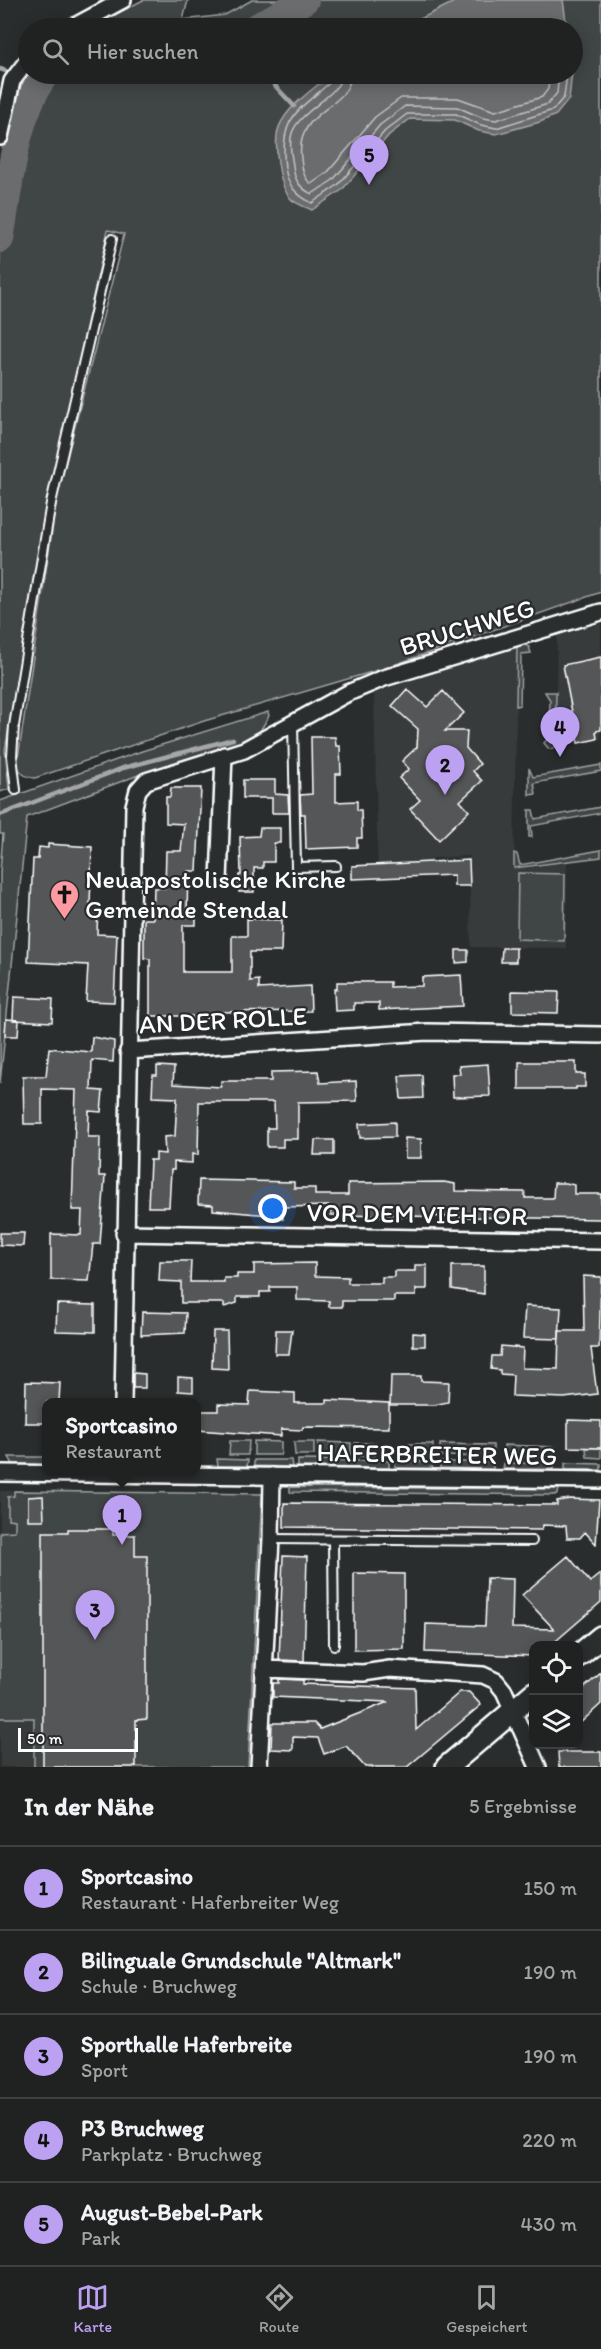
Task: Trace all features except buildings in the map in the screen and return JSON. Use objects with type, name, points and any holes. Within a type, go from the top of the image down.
[{"type":"main road","points":[[583,1653],[601,1637]]},
{"type":"main road","points":[[447,1767],[532,1695]]},
{"type":"street","points":[[90,18],[123,0]]},
{"type":"street","points":[[0,137],[12,81],[18,73]]},
{"type":"street","name":"BRUCHWEG","points":[[348,693],[471,651],[601,612]]},
{"type":"street","name":"AN DER ROLLE","points":[[348,693],[292,722],[262,741],[146,781],[135,797],[128,1051],[427,1032],[601,1035]]},
{"type":"street","points":[[219,880],[224,755]]},
{"type":"street","points":[[123,1398],[128,1051]]},
{"type":"street","name":"VOR DEM VIEHTOR","points":[[124,1233],[601,1241]]},
{"type":"street","name":"HAFERBREITER WEG","points":[[0,1473],[42,1473]]},
{"type":"street","name":"HAFERBREITER WEG","points":[[201,1475],[601,1480]]},
{"type":"street","points":[[259,1767],[271,1539],[272,1476]]},
{"type":"street","points":[[265,1669],[363,1673],[390,1669],[483,1675],[501,1686],[538,1767]]},
{"type":"lane","points":[[16,790],[12,756],[14,726],[51,503],[112,239]]},
{"type":"lane","points":[[292,722],[296,867],[336,866]]},
{"type":"lane","points":[[271,1539],[532,1541]]},
{"type":"lane","points":[[333,1540],[334,1645]]},
{"type":"shaded area","points":[[143,0],[188,0],[184,18],[109,18]]},
{"type":"shaded area","points":[[252,0],[601,0],[601,592],[385,668],[204,721],[35,778],[24,774],[17,765],[57,497],[124,234],[108,230],[45,513],[5,750],[9,789],[0,792],[0,166],[14,101],[22,84],[583,84],[583,18],[200,18],[225,15]]},
{"type":"shaded area","points":[[601,624],[601,739],[555,747],[557,636]]},
{"type":"shaded area","points":[[521,643],[529,647],[531,653],[521,654],[520,705],[516,706],[517,645]]},
{"type":"shaded area","points":[[517,645],[514,868],[567,863],[566,948],[471,947],[469,856],[433,858],[434,876],[378,879],[374,693]]},
{"type":"shaded area","points":[[545,692],[556,692],[555,748],[549,749],[544,743],[549,737],[550,700]]},
{"type":"shaded area","points":[[268,712],[269,716],[254,741],[141,774],[27,817],[0,1083],[0,872],[3,834],[0,834],[0,801],[142,751]]},
{"type":"shaded area","points":[[601,765],[601,771],[534,783],[536,794],[529,795],[529,768],[533,777]]},
{"type":"shaded area","points":[[601,807],[601,813],[531,826],[532,837],[529,837],[529,810],[533,810],[535,819]]},
{"type":"shaded area","points":[[601,850],[601,857],[514,868],[514,853],[517,854],[520,865]]},
{"type":"shaded area","points":[[518,873],[565,874],[564,941],[517,939]]},
{"type":"shaded area","points":[[230,1441],[249,1441],[248,1455],[229,1455]]},
{"type":"shaded area","points":[[254,1441],[281,1442],[281,1455],[254,1455]]},
{"type":"shaded area","points":[[294,1442],[314,1442],[314,1455],[295,1455]]},
{"type":"shaded area","points":[[318,1442],[351,1443],[351,1456],[318,1455]]},
{"type":"shaded area","points":[[355,1443],[375,1443],[375,1456],[354,1456]]},
{"type":"shaded area","points":[[409,1444],[433,1444],[433,1456],[409,1456]]},
{"type":"shaded area","points":[[440,1444],[493,1445],[493,1457],[440,1456]]},
{"type":"shaded area","points":[[504,1445],[555,1447],[555,1457],[504,1457]]},
{"type":"shaded area","points":[[586,1448],[601,1448],[601,1458],[587,1457]]},
{"type":"shaded area","points":[[9,1457],[42,1457],[42,1465],[13,1464]]},
{"type":"shaded area","points":[[217,1459],[248,1460],[247,1466],[218,1466]]},
{"type":"shaded area","points":[[254,1460],[291,1460],[292,1467],[254,1466]]},
{"type":"shaded area","points":[[298,1460],[389,1461],[389,1468],[298,1467]]},
{"type":"shaded area","points":[[395,1461],[433,1462],[432,1468],[395,1468]]},
{"type":"shaded area","points":[[440,1462],[493,1462],[493,1469],[440,1468]]},
{"type":"shaded area","points":[[504,1463],[554,1463],[554,1469],[503,1469]]},
{"type":"shaded area","points":[[565,1463],[601,1464],[601,1470],[565,1469]]},
{"type":"shaded area","points":[[290,1487],[559,1489],[558,1494],[554,1495],[290,1492]]},
{"type":"shaded area","points":[[0,1491],[14,1491],[15,1532],[0,1533]]},
{"type":"shaded area","points":[[14,1491],[262,1494],[248,1767],[34,1767],[34,1718],[0,1718],[0,1532],[15,1531],[15,1520],[8,1519],[8,1497],[14,1496]]},
{"type":"shaded area","points":[[0,1533],[2,1718],[35,1718],[34,1767],[0,1767]]},
{"type":"water","points":[[458,0],[563,0],[566,18],[422,18]]},
{"type":"water","points":[[319,84],[571,84],[569,99],[556,115],[540,122],[496,134],[479,131],[455,120],[410,119],[389,135],[342,190],[312,210],[298,204],[287,193],[280,175],[277,154],[277,134],[283,119]]},
{"type":"waterway","points":[[273,18],[305,0]]},
{"type":"waterway","points":[[0,69],[6,71]]},
{"type":"waterway","points":[[0,239],[19,132],[39,84]]},
{"type":"waterway","points":[[273,84],[294,106]]},
{"type":"waterway","points":[[0,815],[123,768],[233,739]]},
{"type":"place","name":"August-Bebel-Park","points":[[369,185]]},
{"type":"place","name":"P3 Bruchweg","points":[[560,757]]},
{"type":"place","name":"Bilinguale Grundschule \"Altmark\"","points":[[445,795]]},
{"type":"place","name":"Neuapostolische Kirche Gemeinde Stendal","points":[[64,920]]},
{"type":"place","name":"Sportcasino","points":[[122,1545]]},
{"type":"place","name":"Sporthalle Haferbreite","points":[[95,1640]]}]
